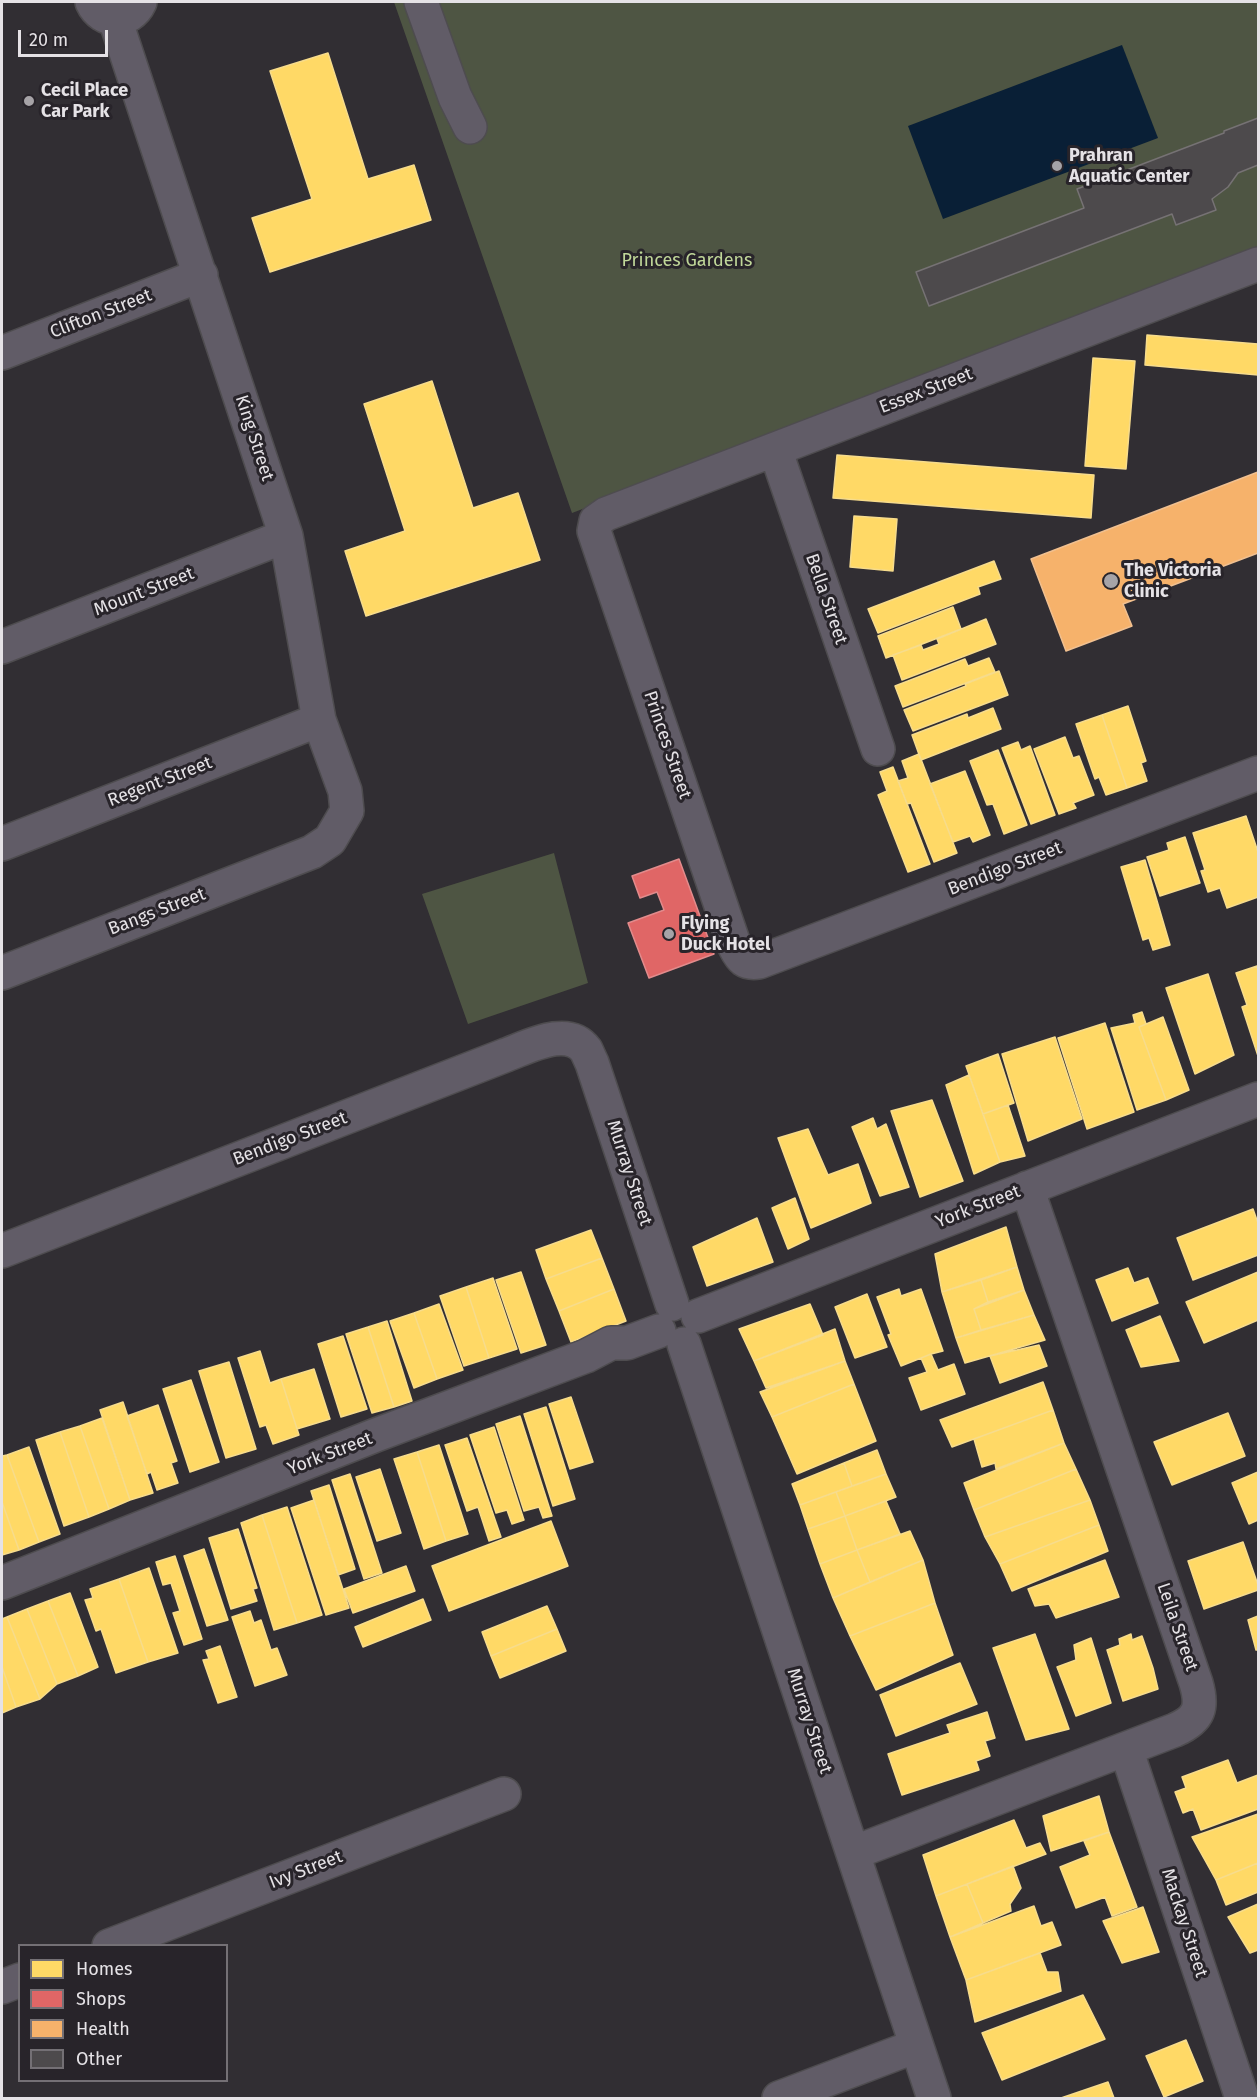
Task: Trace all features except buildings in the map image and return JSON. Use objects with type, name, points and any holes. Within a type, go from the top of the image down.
[{"type":"street","points":[[422,2],[456,97],[470,127]]},
{"type":"street","name":"King Street","points":[[116,7],[286,536],[319,720],[345,791],[347,811],[330,840],[312,852]]},
{"type":"street","name":"Essex Street","points":[[596,521],[606,514],[1258,264]]},
{"type":"street","name":"Clifton Street","points":[[2,353],[201,275]]},
{"type":"street","name":"Bella Street","points":[[775,449],[878,749]]},
{"type":"street","name":"Princes Street","points":[[596,521],[594,526],[596,539],[735,947],[742,959],[750,964]]},
{"type":"street","name":"Mount Street","points":[[2,647],[286,536]]},
{"type":"street","name":"Regent Street","points":[[2,844],[319,720]]},
{"type":"street","name":"Bendigo Street","points":[[750,964],[1258,773]]},
{"type":"street","name":"Bangs Street","points":[[2,973],[312,852]]},
{"type":"street","name":"Bendigo Street","points":[[2,1251],[545,1041],[568,1038],[580,1045]]},
{"type":"street","name":"Murray Street","points":[[580,1045],[585,1049],[592,1063],[934,2098]]},
{"type":"street","name":"York Street","points":[[2,1583],[376,1435],[586,1356],[611,1342],[627,1343],[678,1324],[1258,1099]]},
{"type":"street","name":"Leila Street","points":[[853,1853],[1184,1726],[1192,1720],[1199,1709],[1199,1694],[1027,1188]]},
{"type":"street","name":"Mackay Street","points":[[1126,1749],[1242,2098]]},
{"type":"street","name":"Ivy Street","points":[[114,1944],[504,1794]]},
{"type":"street","points":[[2,1987],[18,1981]]},
{"type":"street","points":[[779,2098],[916,2046]]},
{"type":"green space","name":"Princes Gardens","points":[[394,2],[1258,2],[1258,251],[572,513]]},
{"type":"green space","points":[[554,853],[588,983],[468,1024],[422,894]]},
{"type":"water","points":[[1122,45],[1158,138],[943,219],[908,126]]},
{"type":"place","name":"Cecil Place Car Park","points":[[29,101]]},
{"type":"place","name":"Prahran Aquatic Center","points":[[1057,166]]},
{"type":"place","name":"The Victoria Clinic","points":[[1111,581]]},
{"type":"place","name":"Flying Duck Hotel","points":[[669,934]]}]
